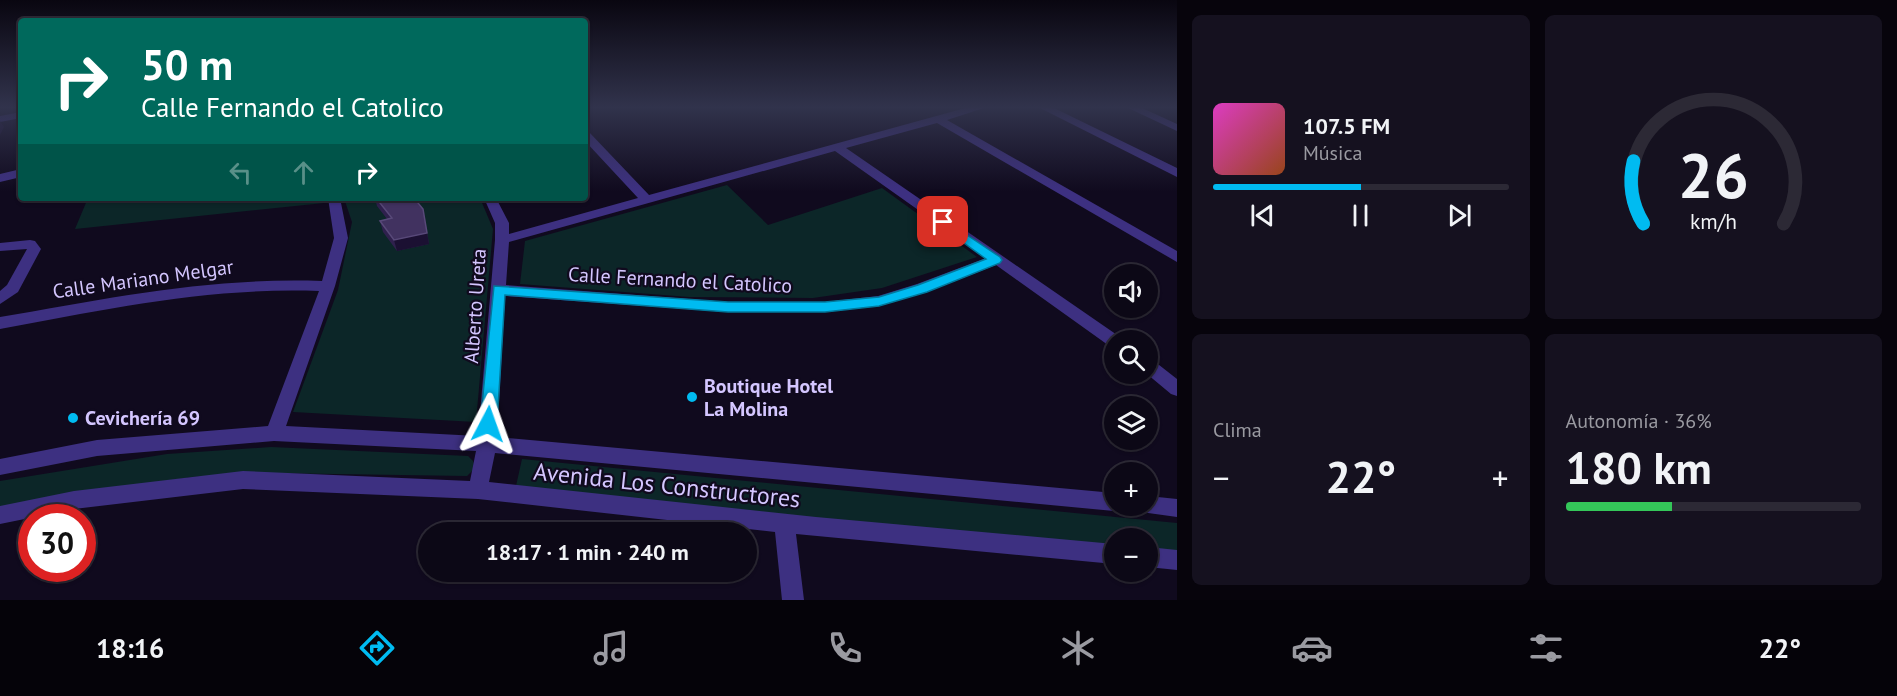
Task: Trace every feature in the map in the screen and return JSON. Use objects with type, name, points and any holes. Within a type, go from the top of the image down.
[{"type":"street","points":[[502,240],[883,135]]},
{"type":"street","points":[[966,135],[1177,257]]},
{"type":"street","points":[[1100,135],[1177,173]]},
{"type":"street","points":[[588,137],[646,200]]},
{"type":"street","points":[[837,147],[1104,333]]},
{"type":"street","points":[[0,178],[18,174]]},
{"type":"street","points":[[274,433],[328,286],[341,238],[335,201]]},
{"type":"street","name":"Alberto Ureta","points":[[478,490],[487,444],[502,240],[502,223],[491,201]]},
{"type":"street","points":[[0,247],[30,244],[34,249],[13,288],[0,299]]},
{"type":"street","name":"Calle Fernando el Catolico","points":[[498,290],[728,307],[825,307],[879,301],[922,288],[996,260]]},
{"type":"street","name":"Calle Mariano Melgar","points":[[0,323],[164,293],[269,284],[328,286]]},
{"type":"street","points":[[1158,373],[1177,389]]},
{"type":"street","name":"Avenida Los Constructores","points":[[0,467],[97,448],[274,433],[487,444],[1104,501]]},
{"type":"street","name":"Avenida Los Constructores","points":[[0,515],[74,500],[243,480],[478,490],[784,524],[1104,553]]},
{"type":"street","points":[[1158,506],[1177,508]]},
{"type":"street","points":[[784,524],[793,600]]},
{"type":"street","points":[[1158,558],[1177,560]]},
{"type":"green space","points":[[727,185],[768,225],[882,188],[977,257],[882,288],[813,298],[689,297],[520,284],[525,241]]},
{"type":"green space","points":[[87,201],[323,201],[324,203],[75,229]]},
{"type":"green space","points":[[345,201],[481,201],[493,229],[476,422],[293,412],[338,290],[352,222]]},
{"type":"green space","points":[[271,447],[468,456],[475,468],[467,476],[268,473],[192,477],[0,507],[0,481],[167,454]]},
{"type":"green space","points":[[522,459],[1177,523],[1177,552],[1158,550],[1158,528],[1104,528],[1104,546],[972,535],[516,486]]},
{"type":"building","points":[[378,201],[416,201],[423,209],[427,233],[394,240],[380,221],[392,218]]},
{"type":"place","name":"Boutique Hotel La Molina","points":[[692,397]]},
{"type":"place","name":"Cevichería 69","points":[[73,418]]},
{"type":"route","points":[[488,424],[498,290],[728,307],[825,307],[879,301],[922,288],[996,260],[943,222]]}]
